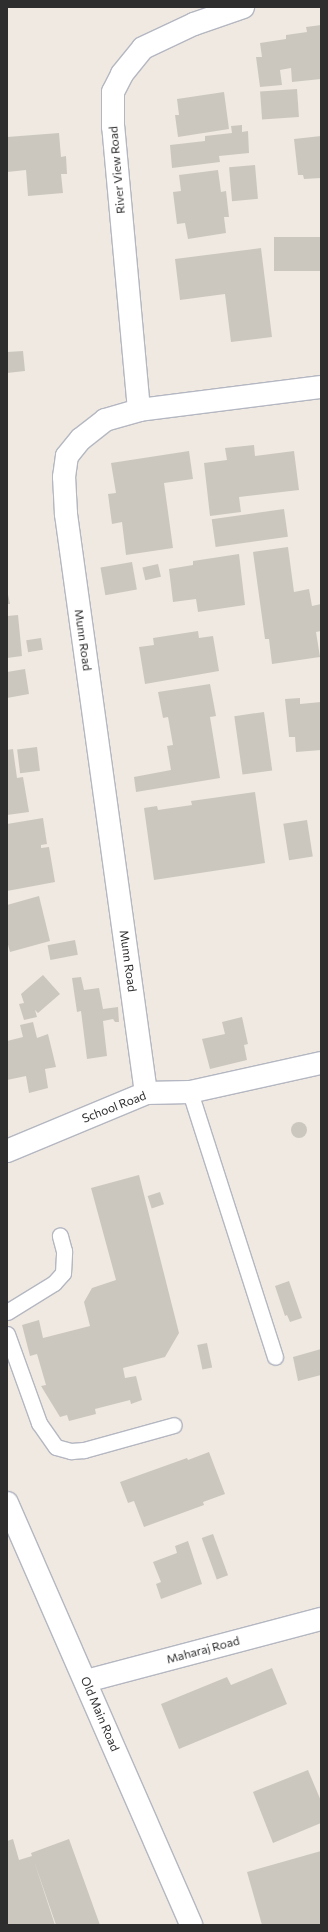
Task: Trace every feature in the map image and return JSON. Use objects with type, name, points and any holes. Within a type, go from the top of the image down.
[{"type":"street","name":"River View Road","points":[[139,410],[113,127],[113,92],[122,74],[143,48],[192,16],[243,7]]},
{"type":"street","name":"Munn Road","points":[[146,1093],[66,514],[64,477],[67,456],[81,439],[105,420],[139,410],[321,387]]},
{"type":"street","name":"School Road","points":[[7,1151],[27,1141],[146,1093],[190,1092],[321,1063]]},
{"type":"street","name":"Old Main Road","points":[[7,1503],[86,1681],[191,1925]]},
{"type":"street","name":"Maharaj Road","points":[[86,1681],[321,1619]]},
{"type":"lane","points":[[190,1092],[275,1357]]},
{"type":"lane","points":[[7,1312],[54,1283],[63,1273],[64,1252],[60,1236]]},
{"type":"lane","points":[[7,1334],[39,1423],[56,1447],[71,1451],[84,1450],[174,1425]]},
{"type":"building","points":[[321,25],[321,79],[292,82],[291,68],[280,70],[282,85],[260,87],[256,57],[262,57],[260,43],[286,39],[286,35],[307,32],[306,27]]},
{"type":"building","points":[[297,89],[299,117],[262,120],[260,92]]},
{"type":"building","points":[[224,92],[229,129],[178,137],[175,115],[179,115],[177,99]]},
{"type":"building","points":[[242,125],[242,132],[248,131],[249,153],[219,156],[220,162],[172,168],[170,145],[205,141],[205,136],[232,133],[231,126]]},
{"type":"building","points":[[59,133],[61,157],[66,156],[67,174],[61,174],[63,193],[28,196],[26,170],[7,172],[7,137]]},
{"type":"building","points":[[321,136],[321,178],[304,179],[303,175],[298,175],[294,139]]},
{"type":"building","points":[[255,165],[258,199],[232,201],[229,167]]},
{"type":"building","points":[[218,170],[221,192],[226,191],[229,217],[224,217],[226,233],[188,239],[185,223],[177,224],[173,192],[181,191],[179,175]]},
{"type":"building","points":[[274,237],[321,237],[321,271],[274,271]]},
{"type":"building","points":[[261,248],[272,337],[231,342],[225,294],[180,300],[175,259]]},
{"type":"building","points":[[23,351],[25,371],[7,373],[7,352]]},
{"type":"building","points":[[254,445],[255,456],[294,451],[299,490],[239,497],[241,512],[210,516],[204,463],[227,460],[225,448]]},
{"type":"building","points":[[189,451],[193,479],[164,483],[173,548],[126,555],[122,522],[112,524],[108,494],[116,493],[111,463]]},
{"type":"building","points":[[284,509],[288,537],[216,547],[212,519]]},
{"type":"building","points":[[288,547],[294,592],[309,589],[312,606],[321,604],[321,631],[316,632],[320,657],[272,664],[269,639],[265,639],[253,552]]},
{"type":"building","points":[[239,554],[245,605],[198,612],[196,599],[173,602],[169,569],[193,565],[193,561]]},
{"type":"building","points":[[132,562],[137,590],[105,595],[100,568]]},
{"type":"building","points":[[158,564],[161,577],[145,580],[142,568]]},
{"type":"building","points":[[7,590],[10,604],[7,604]]},
{"type":"building","points":[[18,615],[22,656],[7,658],[7,616]]},
{"type":"building","points":[[198,631],[199,638],[213,636],[219,671],[145,684],[139,647],[154,645],[153,638]]},
{"type":"building","points":[[41,638],[43,650],[28,652],[26,640]]},
{"type":"building","points":[[25,669],[29,694],[7,698],[7,672]]},
{"type":"building","points":[[210,684],[216,716],[210,717],[220,778],[136,792],[134,777],[171,770],[167,746],[173,745],[168,717],[163,718],[158,692]]},
{"type":"building","points":[[300,698],[300,704],[321,702],[321,750],[296,752],[295,737],[289,737],[285,699]]},
{"type":"building","points":[[264,712],[272,770],[243,775],[234,716]]},
{"type":"building","points":[[37,747],[40,771],[20,773],[17,749]]},
{"type":"building","points":[[13,749],[17,778],[23,777],[29,812],[7,815],[7,750]]},
{"type":"building","points":[[255,792],[265,863],[154,880],[144,808],[157,806],[158,810],[192,805],[191,801]]},
{"type":"building","points":[[43,818],[47,844],[41,845],[41,848],[49,847],[55,882],[7,891],[7,824]]},
{"type":"building","points":[[307,820],[313,857],[289,860],[283,824]]},
{"type":"building","points":[[39,896],[50,941],[10,952],[7,941],[7,905]]},
{"type":"building","points":[[75,940],[78,955],[50,960],[48,945]]},
{"type":"building","points":[[43,975],[60,994],[38,1013],[35,1010],[37,1017],[24,1020],[19,1004],[24,1003],[21,994]]},
{"type":"building","points":[[81,977],[84,990],[99,988],[103,1009],[118,1007],[119,1022],[115,1022],[113,1019],[103,1021],[107,1056],[87,1059],[81,1011],[77,1012],[72,978]]},
{"type":"building","points":[[242,1017],[248,1044],[244,1045],[247,1060],[210,1069],[202,1039],[225,1034],[222,1022]]},
{"type":"building","points":[[33,1022],[37,1038],[48,1034],[56,1067],[45,1069],[48,1088],[29,1093],[26,1076],[7,1080],[7,1041],[23,1037],[20,1025]]},
{"type":"building","points":[[299,1122],[305,1124],[307,1130],[305,1136],[299,1138],[293,1136],[291,1130],[293,1124]]},
{"type":"building","points":[[139,1175],[179,1333],[165,1357],[123,1368],[125,1378],[136,1376],[142,1400],[131,1404],[130,1400],[95,1409],[96,1414],[69,1421],[67,1415],[60,1417],[41,1386],[46,1385],[37,1354],[30,1356],[22,1325],[39,1320],[43,1338],[90,1326],[84,1302],[92,1288],[116,1280],[91,1188]]},
{"type":"building","points":[[160,1192],[164,1204],[152,1208],[148,1196]]},
{"type":"building","points":[[289,1281],[302,1318],[290,1322],[287,1315],[285,1316],[275,1286]]},
{"type":"building","points":[[207,1343],[212,1367],[202,1370],[197,1345]]},
{"type":"building","points":[[321,1349],[321,1375],[298,1381],[293,1357]]},
{"type":"building","points":[[209,1452],[225,1494],[203,1502],[204,1505],[144,1527],[134,1501],[128,1503],[120,1482],[187,1458],[188,1460]]},
{"type":"building","points":[[213,1534],[228,1575],[217,1579],[202,1538]]},
{"type":"building","points":[[188,1541],[202,1584],[161,1599],[156,1584],[161,1582],[153,1562],[177,1553],[175,1546]]},
{"type":"building","points":[[272,1668],[287,1704],[179,1749],[161,1704],[227,1677],[231,1685]]},
{"type":"building","points":[[308,1770],[321,1801],[321,1823],[273,1843],[253,1792]]},
{"type":"building","points":[[13,1839],[19,1860],[32,1856],[31,1853],[69,1839],[100,1925],[56,1925],[34,1861],[55,1925],[7,1925],[7,1841]]},
{"type":"building","points":[[321,1851],[321,1925],[262,1925],[247,1872]]}]
